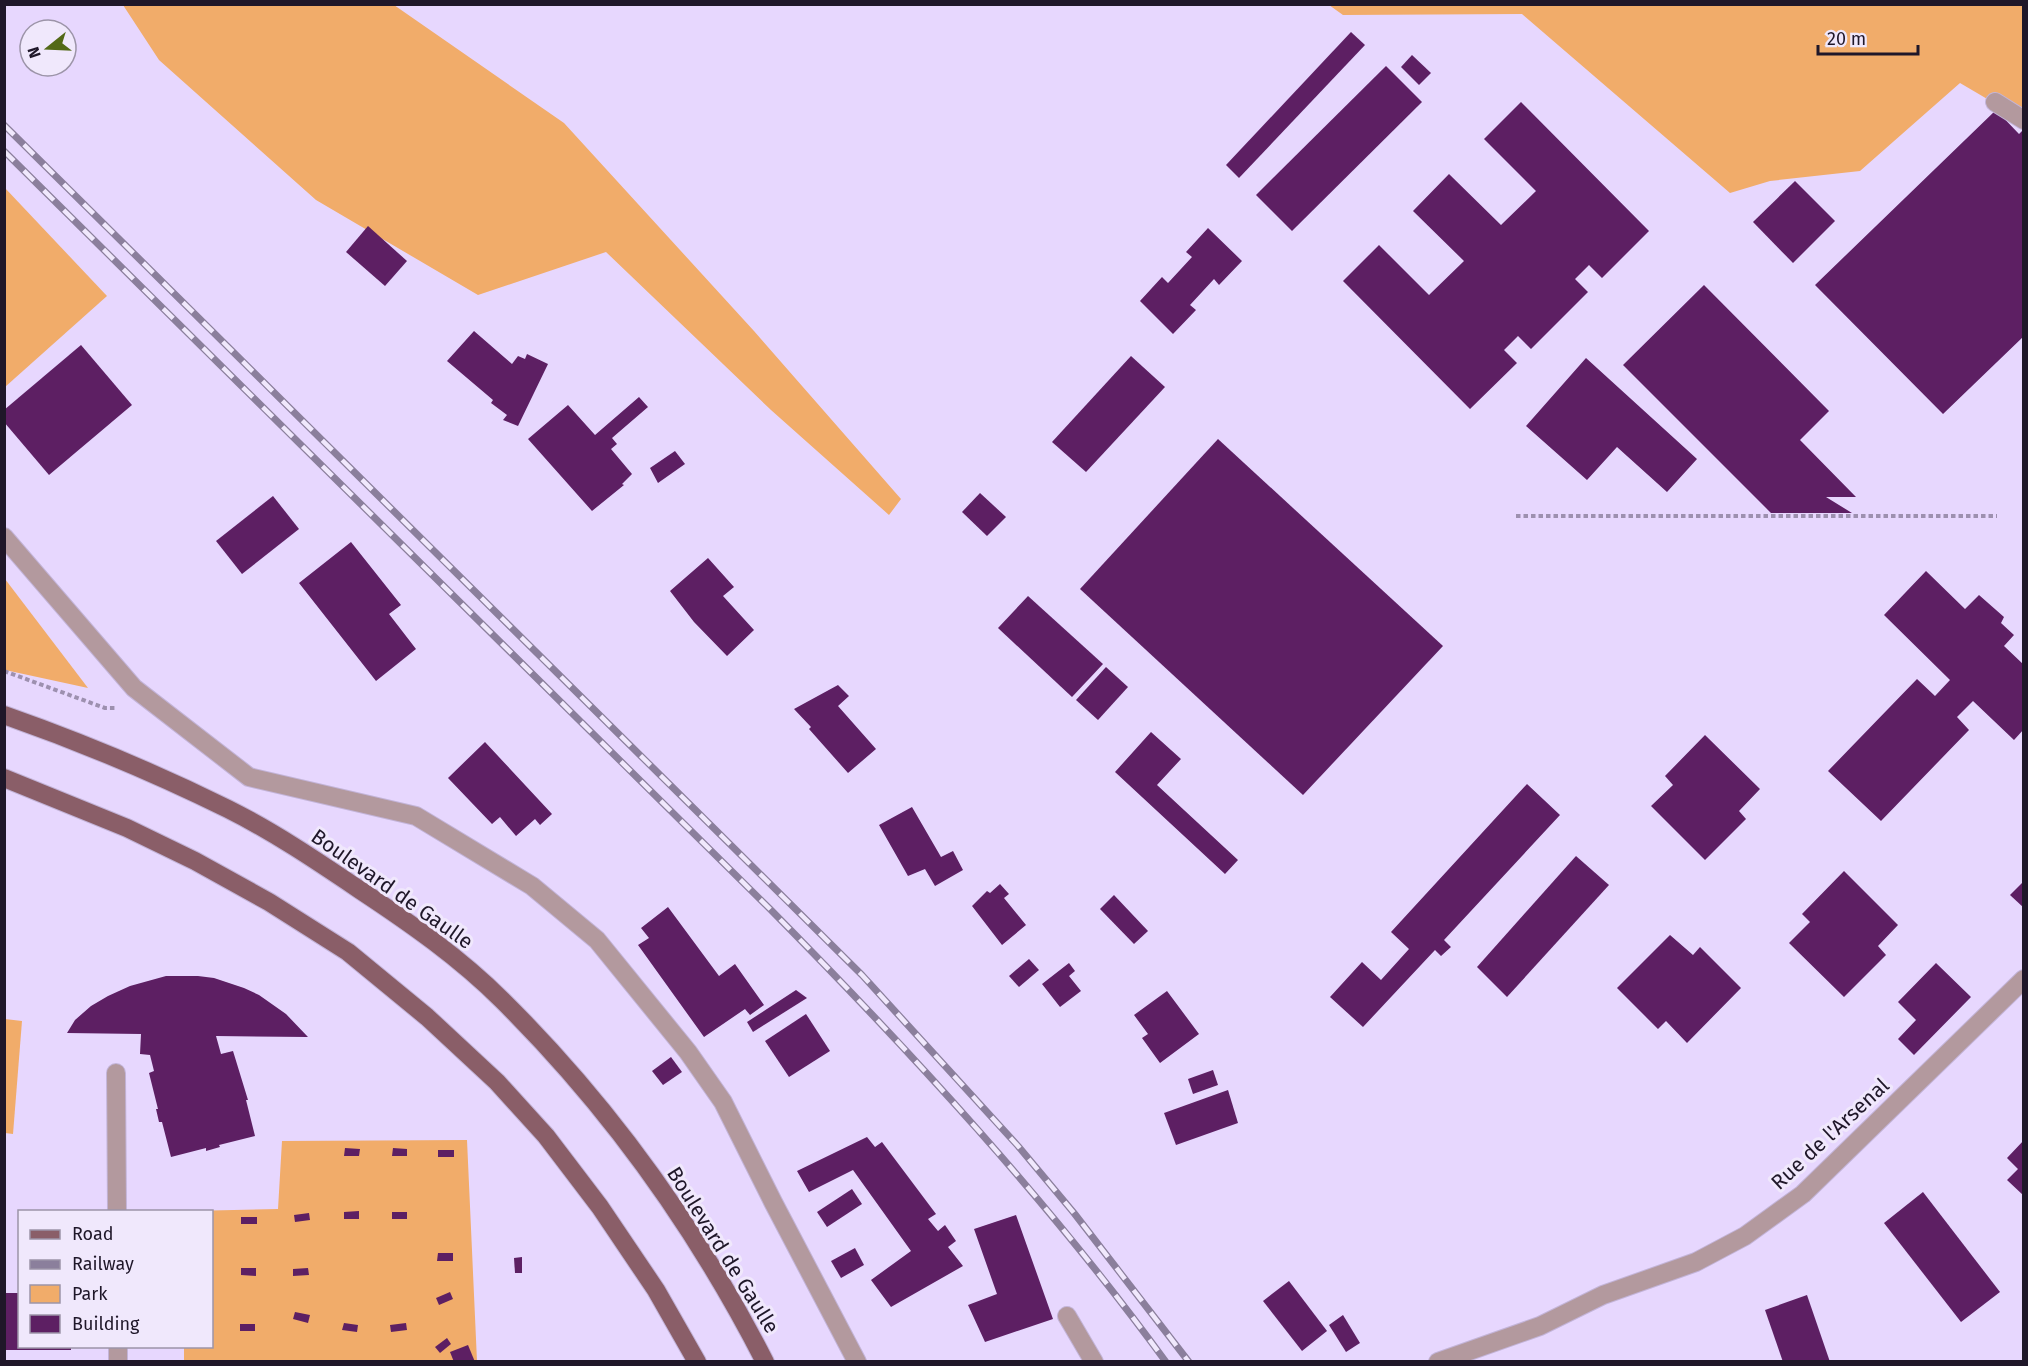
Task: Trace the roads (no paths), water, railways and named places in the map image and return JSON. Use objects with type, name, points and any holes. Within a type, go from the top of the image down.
[{"type":"main road","name":"Boulevard de Gaulle","points":[[4,715],[141,769],[230,810],[318,862],[424,934],[459,963],[501,999],[601,1108],[684,1224],[747,1326],[765,1362]]},
{"type":"main road","points":[[4,778],[127,828],[195,861],[269,902],[348,952],[427,1017],[496,1082],[546,1136],[600,1207],[656,1290],[697,1362]]},
{"type":"street","points":[[1995,102],[2024,120]]},
{"type":"street","points":[[4,537],[134,688],[249,777],[416,816],[531,886],[597,940],[688,1052],[723,1102],[857,1362]]},
{"type":"street","name":"Rue de l'Arsenal","points":[[1438,1362],[1540,1326],[1603,1295],[1696,1262],[1745,1236],[1803,1194],[2024,979]]},
{"type":"street","points":[[116,1073],[117,1210]]},
{"type":"street","points":[[1067,1316],[1094,1362]]},
{"type":"railway","points":[[4,125],[862,975],[1018,1146],[1074,1213],[1189,1362]]},
{"type":"railway","points":[[4,151],[770,909],[875,1017],[1026,1185],[1121,1302],[1166,1362]]}]
